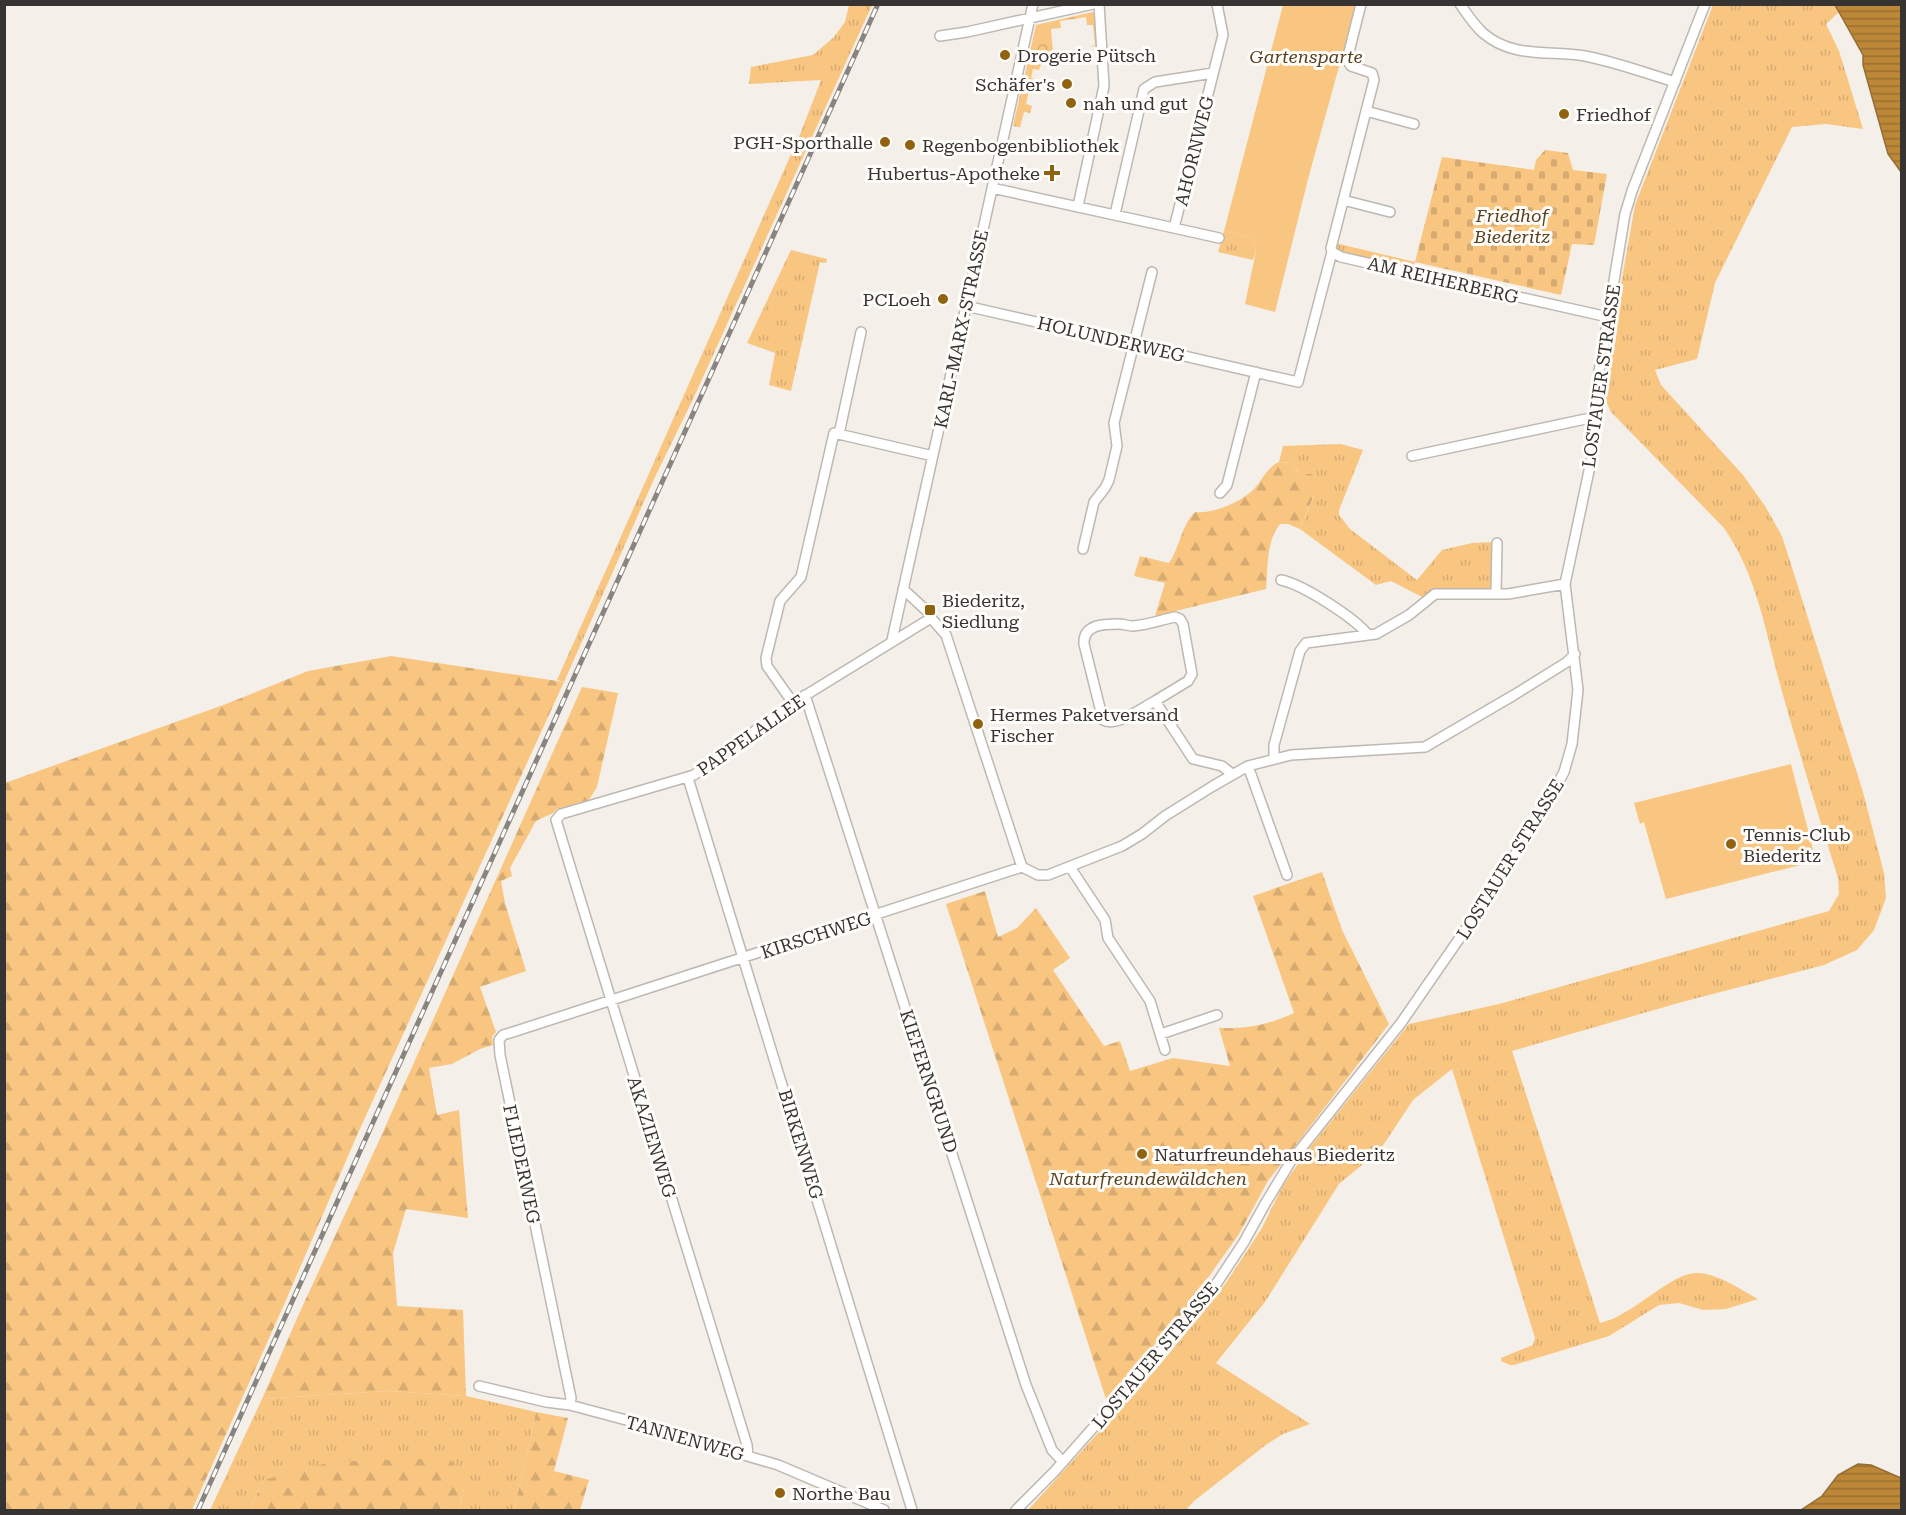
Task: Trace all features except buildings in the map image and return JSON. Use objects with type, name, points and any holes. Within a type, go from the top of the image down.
[{"type":"street","name":"KARL-MARX-STRASSE","points":[[892,640],[1033,4]]},
{"type":"street","points":[[940,36],[1093,4]]},
{"type":"street","points":[[1078,206],[1104,86],[1099,4]]},
{"type":"street","name":"AHORNWEG","points":[[1174,228],[1223,30],[1217,4]]},
{"type":"street","points":[[1332,252],[1331,248],[1374,76],[1370,72],[1351,66],[1347,60],[1361,4]]},
{"type":"street","points":[[1460,4],[1481,32],[1510,48],[1533,53],[1589,57],[1675,82]]},
{"type":"street","name":"LOSTAUER STRASSE","points":[[1016,1510],[1063,1462],[1205,1301],[1244,1242],[1291,1161],[1401,1023],[1539,818],[1564,772],[1572,744],[1578,690],[1565,584],[1593,452],[1596,390],[1628,202],[1705,4]]},
{"type":"street","name":"AHORNWEG","points":[[1115,214],[1144,89],[1155,82],[1213,73]]},
{"type":"street","points":[[1366,111],[1414,124]]},
{"type":"street","name":"AHORNWEG","points":[[992,188],[1219,238]]},
{"type":"street","points":[[1343,200],[1390,212]]},
{"type":"street","name":"AM REIHERBERG","points":[[1332,252],[1341,257],[1608,317]]},
{"type":"street","name":"HOLUNDERWEG","points":[[966,306],[1298,382],[1332,252]]},
{"type":"street","points":[[1083,549],[1094,502],[1109,480],[1117,446],[1113,426],[1152,272]]},
{"type":"street","points":[[839,434],[861,332]]},
{"type":"street","points":[[1220,492],[1227,485],[1256,372]]},
{"type":"street","points":[[1412,456],[1595,417]]},
{"type":"street","points":[[793,703],[767,666],[766,658],[780,601],[801,577],[834,433],[933,456]]},
{"type":"street","points":[[1496,593],[1497,543]]},
{"type":"street","points":[[1281,580],[1293,582],[1307,589],[1358,624],[1368,635]]},
{"type":"street","points":[[1274,758],[1274,746],[1301,647],[1306,643],[1376,634],[1397,623],[1435,594],[1516,592],[1565,584]]},
{"type":"street","points":[[903,589],[943,629],[1022,867],[1038,875],[1056,872],[1122,846],[1165,816],[1248,766],[1291,755],[1425,747],[1567,662],[1575,654]]},
{"type":"street","points":[[1175,617],[1180,619],[1183,624],[1192,674],[1188,681],[1155,700],[1118,722],[1108,723],[1103,720],[1083,638],[1089,628],[1120,624],[1131,626],[1175,617]]},
{"type":"street","name":"PAPPELALLEE","points":[[556,818],[569,811],[688,778],[707,767],[805,695],[931,618]]},
{"type":"street","name":"KIEFERNGRUND","points":[[805,695],[1029,1392],[1052,1450],[1063,1462]]},
{"type":"street","points":[[1155,700],[1193,759],[1222,766],[1232,774]]},
{"type":"street","points":[[1248,766],[1287,875]]},
{"type":"street","name":"BIRKENWEG","points":[[688,778],[912,1510]]},
{"type":"street","name":"AKAZIENWEG","points":[[556,818],[557,828],[610,1002],[741,1424],[748,1456]]},
{"type":"street","name":"KIRSCHWEG","points":[[610,1002],[1022,867]]},
{"type":"street","points":[[1070,867],[1105,920],[1108,938],[1150,1001],[1166,1050]]},
{"type":"street","name":"FLIEDERWEG","points":[[570,1405],[571,1398],[559,1337],[498,1046],[499,1040],[513,1032],[610,1002]]},
{"type":"street","points":[[1161,1034],[1217,1015]]},
{"type":"street","name":"TANNENWEG","points":[[479,1386],[546,1402],[570,1405],[697,1439],[778,1465],[884,1510]]},
{"type":"green space","points":[[849,5],[872,5],[694,397],[654,479],[564,682],[557,680],[801,132],[821,80],[749,84],[751,67],[813,55],[834,37],[845,22]]},
{"type":"green space","name":"Gartensparte","points":[[1283,5],[1356,5],[1308,179],[1275,312],[1245,304],[1256,251],[1253,238],[1224,231]]},
{"type":"green space","points":[[1713,5],[1835,5],[1839,12],[1826,24],[1839,51],[1863,129],[1826,124],[1792,127],[1715,283],[1697,359],[1655,370],[1661,385],[1743,475],[1765,506],[1782,536],[1863,792],[1884,873],[1886,898],[1874,930],[1857,950],[1824,965],[1682,1002],[1512,1051],[1600,1323],[1626,1312],[1664,1286],[1688,1274],[1714,1276],[1758,1299],[1726,1309],[1703,1310],[1679,1303],[1659,1305],[1609,1336],[1514,1365],[1501,1361],[1501,1358],[1533,1345],[1535,1338],[1452,1069],[1413,1100],[1380,1150],[1339,1184],[1265,1302],[1216,1363],[1310,1424],[1283,1434],[1267,1444],[1194,1501],[1186,1510],[1028,1510],[1159,1366],[1226,1283],[1262,1228],[1283,1185],[1311,1146],[1409,1024],[1499,1004],[1829,911],[1839,894],[1838,878],[1781,688],[1759,605],[1745,565],[1724,528],[1611,412],[1602,392],[1635,205]]},
{"type":"green space","points":[[1093,12],[1096,17],[1096,46],[1089,47],[1095,45],[1093,25],[1087,25],[1086,17],[1060,21],[1061,28],[1051,29],[1053,52],[1059,53],[1043,57],[1039,70],[1033,69],[1031,78],[1038,80],[1037,82],[1024,79],[1036,25]]},
{"type":"green space","points":[[1023,82],[1036,85],[1030,86],[1026,104],[1032,106],[1030,113],[1024,112],[1020,127],[1013,126]]},
{"type":"green space","name":"Friedhof Biederitz","points":[[1545,150],[1568,153],[1573,170],[1607,174],[1594,245],[1572,244],[1561,295],[1415,262],[1442,157],[1534,170],[1536,160]]},
{"type":"green space","points":[[1224,231],[1253,238],[1256,251],[1253,260],[1218,252]]},
{"type":"green space","points":[[1335,243],[1415,262],[1413,269],[1341,253],[1336,250]]},
{"type":"green space","points":[[791,250],[827,259],[826,263],[820,262],[791,391],[769,385],[775,353],[747,343]]},
{"type":"green space","points":[[1341,444],[1363,450],[1339,510],[1339,515],[1350,529],[1417,580],[1442,550],[1472,543],[1494,542],[1493,585],[1491,588],[1433,591],[1424,598],[1391,581],[1376,585],[1300,529],[1314,496],[1292,463],[1279,462],[1283,446]]},
{"type":"green space","points":[[1279,462],[1292,463],[1299,474],[1312,474],[1317,488],[1300,529],[1288,524],[1280,524],[1275,531],[1268,555],[1266,589],[1155,616],[1165,583],[1134,576],[1140,556],[1169,563],[1195,512],[1218,509],[1241,499],[1253,490],[1267,471]]},
{"type":"green space","points":[[391,656],[564,682],[358,1133],[192,1510],[5,1510],[5,783],[226,704],[308,671]]},
{"type":"green space","points":[[582,687],[618,693],[597,787],[589,800],[557,809],[536,821],[510,868],[512,876],[501,881],[505,903],[526,971],[480,987],[496,1032],[492,1037],[493,1045],[480,1049],[452,1064],[429,1068],[437,1115],[459,1110],[468,1218],[406,1209],[393,1253],[397,1306],[463,1310],[466,1396],[388,1391],[262,1399],[298,1316]]},
{"type":"green space","name":"Tennis-Club Biederitz","points":[[1791,764],[1816,861],[1666,899],[1644,822],[1640,824],[1634,803]]},
{"type":"green space","name":"Naturfreundewäldchen","points":[[1322,872],[1342,930],[1389,1024],[1268,1181],[1239,1234],[1180,1316],[1106,1399],[946,904],[985,891],[998,937],[1017,928],[1036,908],[1070,958],[1053,970],[1104,1046],[1120,1041],[1130,1071],[1173,1058],[1230,1066],[1219,1028],[1258,1025],[1294,1013],[1253,896]]},
{"type":"green space","points":[[388,1391],[466,1396],[536,1412],[514,1510],[459,1510],[464,1489],[263,1480],[250,1510],[210,1510],[262,1399]]},
{"type":"green space","points":[[536,1412],[568,1418],[554,1471],[589,1480],[580,1510],[514,1510]]},
{"type":"green space","points":[[450,1458],[464,1489],[459,1510],[250,1510],[263,1480],[331,1462]]},
{"type":"shaded area","points":[[1835,5],[1901,5],[1901,172],[1888,154],[1863,65],[1863,55]]},
{"type":"shaded area","points":[[1858,1464],[1871,1465],[1901,1478],[1901,1510],[1801,1510],[1822,1496],[1838,1475]]},
{"type":"railway","points":[[198,1510],[878,4]]},
{"type":"place","name":"Drogerie Pütsch","points":[[1005,55]]},
{"type":"place","name":"Schäfer's","points":[[1067,84]]},
{"type":"place","name":"nah und gut","points":[[1071,103]]},
{"type":"place","name":"Friedhof","points":[[1564,114]]},
{"type":"place","name":"PGH-Sporthalle","points":[[885,142]]},
{"type":"place","name":"Regenbogenbibliothek","points":[[910,145]]},
{"type":"place","name":"Hubertus-Apotheke","points":[[1052,173]]},
{"type":"place","name":"PCLoeh","points":[[943,299]]},
{"type":"place","name":"Biederitz, Siedlung","points":[[930,610]]},
{"type":"place","name":"Hermes Paketversand Fischer","points":[[978,724]]},
{"type":"place","name":"Tennis-Club Biederitz","points":[[1731,844]]},
{"type":"place","name":"Naturfreundehaus Biederitz","points":[[1142,1154]]},
{"type":"place","name":"Northe Bau","points":[[780,1493]]}]
